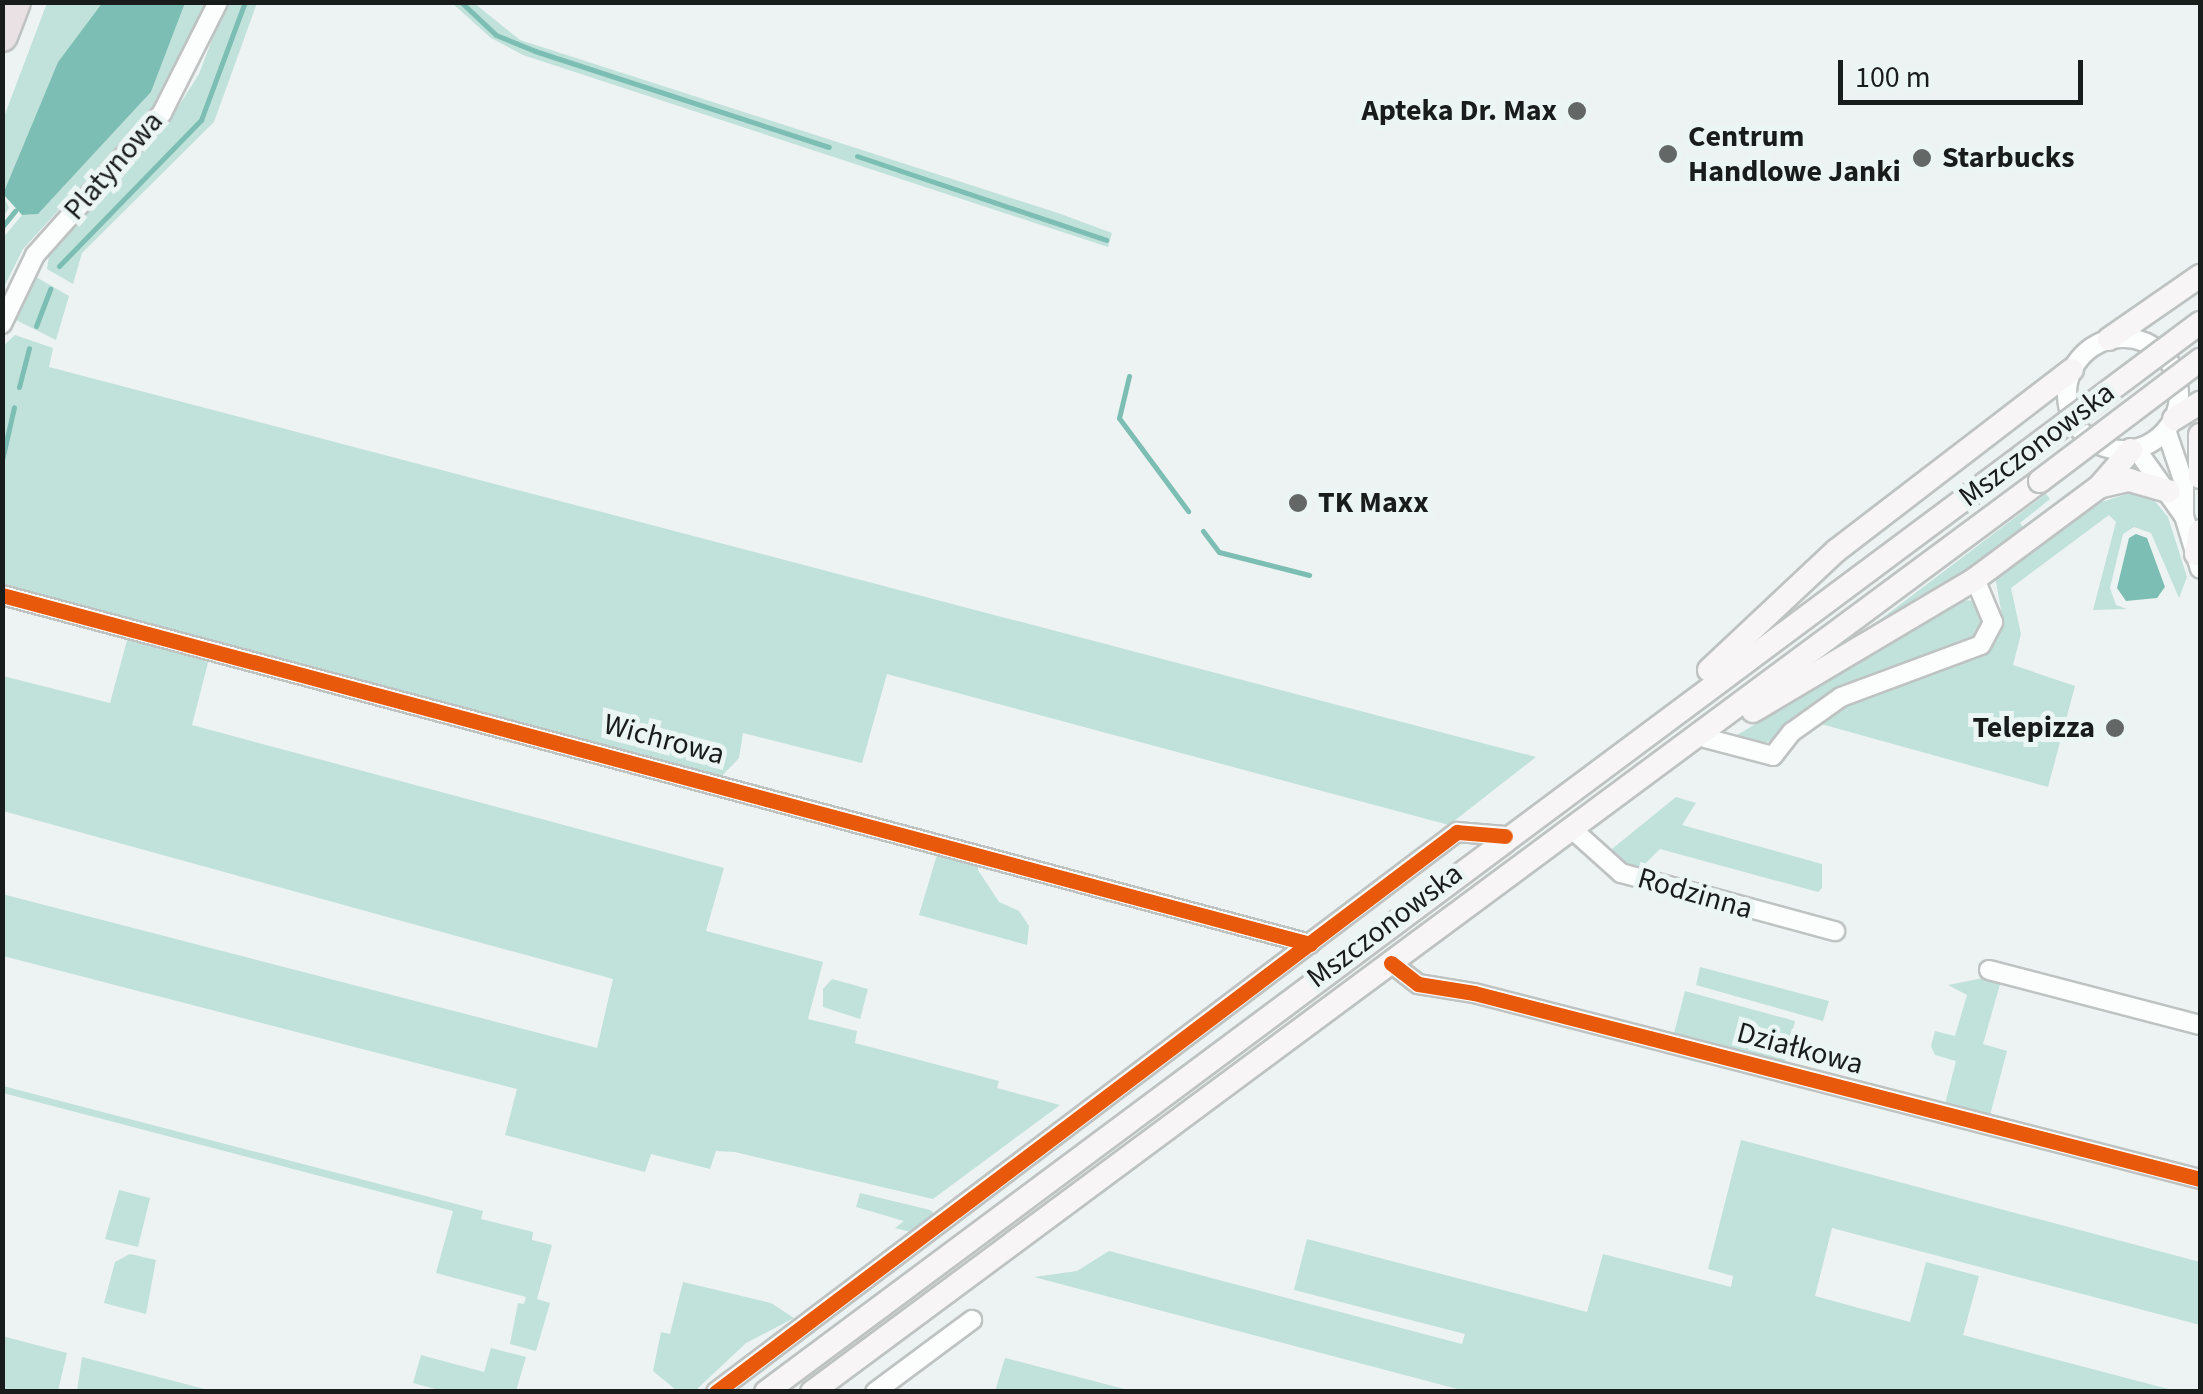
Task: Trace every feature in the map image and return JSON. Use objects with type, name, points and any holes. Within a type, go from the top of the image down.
[{"type":"highway","points":[[2,36],[15,2]]},
{"type":"main road","points":[[2109,339],[2200,276]]},
{"type":"main road","name":"Mszczonowska","points":[[766,1392],[1505,836],[2200,323]]},
{"type":"main road","name":"Mszczonowska","points":[[812,1392],[2200,360]]},
{"type":"main road","points":[[1641,735],[1837,550],[2072,370]]},
{"type":"main road","points":[[2170,425],[2200,403]]},
{"type":"main road","points":[[2200,435],[2200,477]]},
{"type":"main road","points":[[1667,759],[1975,579],[2099,487],[2134,449]]},
{"type":"main road","points":[[2099,487],[2130,480],[2168,491]]},
{"type":"street","name":"Platynowa","points":[[2,324],[35,255],[162,113],[218,2]]},
{"type":"street","points":[[2170,425],[2134,449],[2098,444],[2078,427],[2068,404],[2072,370],[2087,351],[2109,339],[2145,342],[2167,358],[2179,383],[2170,425],[2195,542]]},
{"type":"street","points":[[2134,449],[2168,491],[2195,542]]},
{"type":"street","points":[[1705,738],[1773,756],[1792,732],[1840,696],[1981,645],[1993,622],[1975,579]]},
{"type":"street","name":"Wichrowa","points":[[2,595],[1310,944]]},
{"type":"street","name":"Rodzinna","points":[[1572,829],[1621,873],[1834,932]]},
{"type":"street","points":[[716,1392],[1456,832],[1505,836]]},
{"type":"street","name":"Działkowa","points":[[1390,963],[1418,984],[1474,992],[2200,1179]]},
{"type":"street","points":[[1990,970],[2200,1025]]},
{"type":"street","points":[[875,1392],[972,1320]]},
{"type":"shaded area","points":[[103,2],[185,3],[151,92],[38,214],[22,215],[3,194],[58,62]]},
{"type":"shaded area","points":[[47,3],[103,3],[58,62],[3,194],[9,208],[3,217],[2,122]]},
{"type":"shaded area","points":[[185,3],[205,3],[159,100],[23,249],[3,289],[3,238],[22,215],[38,214],[151,92]]},
{"type":"shaded area","points":[[226,3],[257,3],[214,122],[82,253],[73,284],[47,269],[50,250],[171,118],[199,74]]},
{"type":"shaded area","points":[[452,3],[474,3],[520,40],[1112,233],[1108,247],[523,55],[491,38]]},
{"type":"shaded area","points":[[36,277],[69,296],[56,340],[14,319]]},
{"type":"shaded area","points":[[15,335],[53,348],[49,367],[1536,757],[1449,825],[887,674],[862,763],[743,733],[739,758],[719,779],[3,590],[2,347]]},
{"type":"shaded area","points":[[2134,492],[2153,499],[2168,517],[2187,577],[2179,598],[2151,533],[2134,527],[2123,534],[2110,588],[2116,605],[2127,609],[2093,610],[2116,522],[2109,515],[2011,588],[2021,634],[2013,665],[2075,686],[2048,787],[1821,724],[1846,704],[1986,650],[2003,622],[1995,576],[2085,507]]},
{"type":"shaded area","points":[[2046,494],[2050,499],[2020,523],[2026,530],[1899,622],[1844,647]]},
{"type":"shaded area","points":[[2136,534],[2147,538],[2165,587],[2157,598],[2126,601],[2117,588],[2129,538]]},
{"type":"shaded area","points":[[1962,600],[1977,601],[1986,616],[1979,635],[1842,690],[1793,718],[1776,740],[1750,746],[1737,735]]},
{"type":"shaded area","points":[[129,633],[210,655],[192,725],[724,868],[706,931],[823,962],[808,1019],[857,1031],[855,1043],[999,1081],[997,1088],[1060,1105],[933,1199],[735,1152],[716,1151],[710,1169],[651,1154],[645,1172],[505,1135],[517,1089],[3,956],[2,894],[597,1048],[613,979],[3,811],[3,676],[110,703]]},
{"type":"shaded area","points":[[1676,797],[1696,803],[1682,825],[1822,864],[1822,888],[1818,892],[1660,849],[1638,871],[1607,853]]},
{"type":"shaded area","points":[[939,848],[978,859],[978,870],[999,902],[1019,911],[1029,926],[1027,945],[919,915]]},
{"type":"shaded area","points":[[1700,967],[1829,1001],[1823,1021],[1696,985]]},
{"type":"shaded area","points":[[1988,977],[2001,981],[1983,1044],[2007,1051],[1989,1119],[1944,1108],[1956,1061],[1935,1055],[1931,1046],[1935,1031],[1955,1036],[1967,995],[1948,985]]},
{"type":"shaded area","points":[[832,979],[868,989],[860,1019],[823,1007],[823,989]]},
{"type":"shaded area","points":[[1685,991],[1795,1021],[1784,1066],[1673,1037]]},
{"type":"shaded area","points":[[3,1086],[483,1211],[481,1219],[533,1232],[532,1240],[552,1245],[537,1299],[550,1303],[536,1351],[510,1344],[518,1303],[524,1304],[526,1297],[436,1273],[453,1211],[3,1093]]},
{"type":"shaded area","points":[[1741,1140],[2200,1262],[2200,1325],[1832,1228],[1815,1296],[1910,1322],[1926,1262],[1979,1276],[1963,1335],[2176,1391],[1465,1391],[1034,1277],[1077,1271],[1109,1251],[1462,1344],[1465,1334],[1294,1290],[1307,1239],[1587,1312],[1603,1254],[1731,1287],[1733,1276],[1708,1269]]},
{"type":"shaded area","points":[[119,1190],[150,1198],[138,1247],[105,1239]]},
{"type":"shaded area","points":[[860,1193],[935,1214],[911,1232],[895,1228],[904,1221],[856,1207]]},
{"type":"shaded area","points":[[130,1254],[156,1260],[146,1314],[104,1303],[115,1262]]},
{"type":"shaded area","points":[[683,1282],[771,1303],[794,1318],[746,1343],[695,1391],[676,1390],[653,1371],[661,1332],[670,1334]]},
{"type":"shaded area","points":[[2,1336],[67,1353],[58,1391],[3,1391]]},
{"type":"shaded area","points":[[491,1348],[526,1357],[516,1391],[443,1391],[413,1383],[421,1355],[484,1372]]},
{"type":"shaded area","points":[[82,1357],[212,1391],[77,1391]]},
{"type":"shaded area","points":[[1005,1358],[1013,1360],[1132,1391],[995,1391]]},
{"type":"waterway","points":[[59,266],[201,120],[245,2]]},
{"type":"waterway","points":[[461,2],[496,35],[535,51],[829,147]]},
{"type":"waterway","points":[[857,156],[1106,240]]},
{"type":"waterway","points":[[2,227],[15,211]]},
{"type":"waterway","points":[[36,326],[50,289]]},
{"type":"waterway","points":[[19,387],[29,348]]},
{"type":"waterway","points":[[1129,376],[1119,418],[1188,511]]},
{"type":"waterway","points":[[2,460],[14,407]]},
{"type":"waterway","points":[[1203,531],[1219,552],[1309,575]]},
{"type":"cycle path","points":[[2,595],[1310,944]]},
{"type":"cycle path","points":[[716,1392],[1457,832],[1505,836]]},
{"type":"cycle path","points":[[1391,963],[1418,984],[1474,993],[2200,1179]]},
{"type":"place","name":"Apteka Dr. Max","points":[[1577,111]]},
{"type":"place","name":"Centrum Handlowe Janki","points":[[1668,154]]},
{"type":"place","name":"Starbucks","points":[[1922,158]]},
{"type":"place","name":"TK Maxx","points":[[1298,503]]},
{"type":"place","name":"Telepizza","points":[[2115,728]]}]
